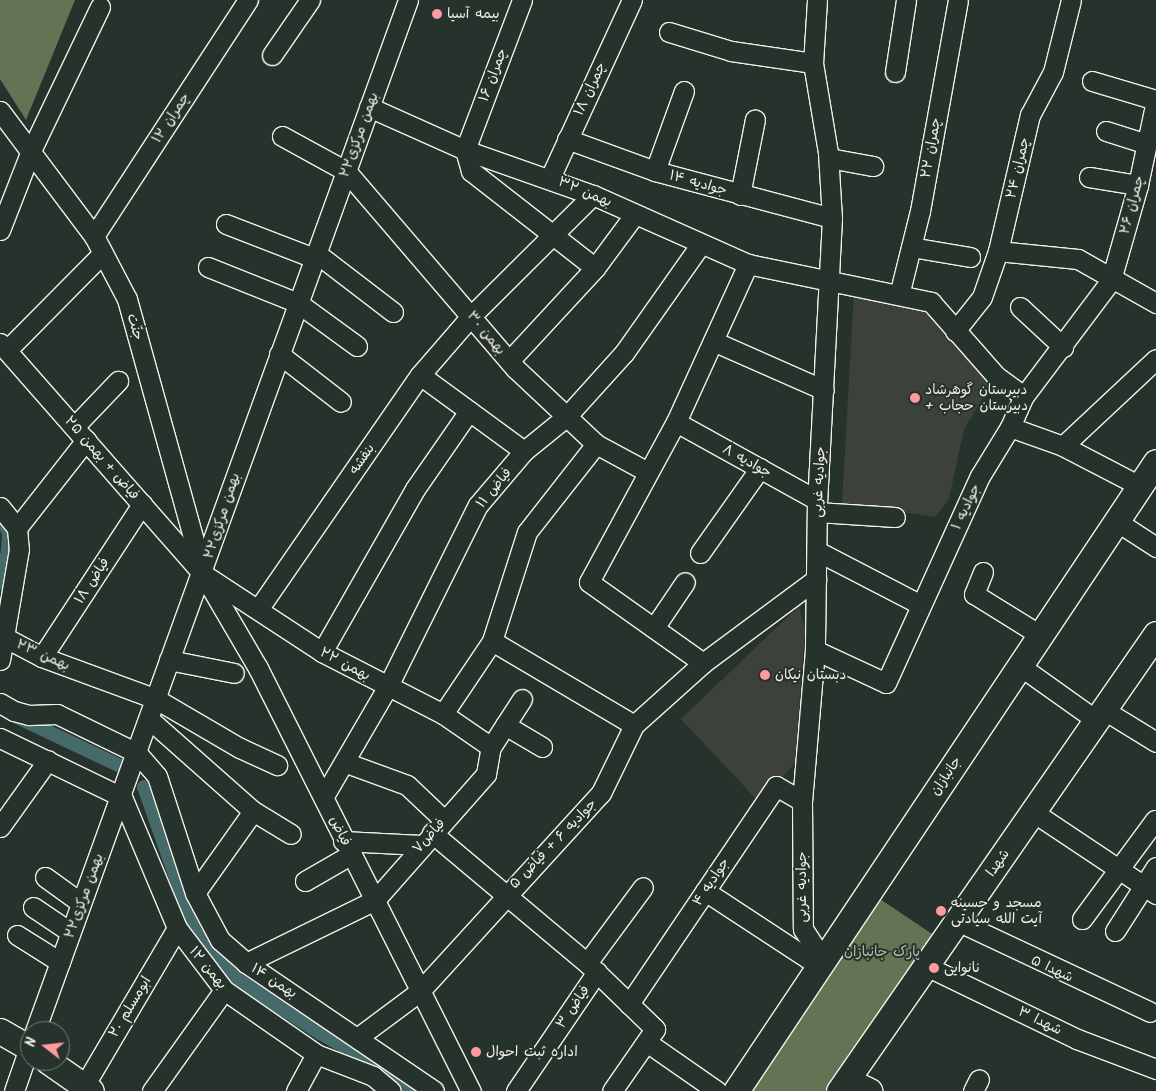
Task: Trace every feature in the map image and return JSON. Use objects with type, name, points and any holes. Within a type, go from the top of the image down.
[{"type":"main road","name":"جانبازان","points":[[736,1091],[1156,462]]},
{"type":"main road","name":"شهدا","points":[[843,1085],[1154,640]]},
{"type":"main road","points":[[0,1031],[20,1040]]},
{"type":"main road","points":[[66,1071],[88,1088]]},
{"type":"main road","points":[[843,1085],[870,1091]]},
{"type":"street","name":"چمران ۱۲","points":[[94,236],[248,0]]},
{"type":"street","points":[[272,55],[310,0]]},
{"type":"street","name":"۲۲بهمن مرکزی","points":[[43,1021],[70,932],[122,797],[169,660],[203,574],[279,354],[408,0]]},
{"type":"street","name":"چمران ۱۶","points":[[465,150],[522,0]]},
{"type":"street","name":"چمران ۱۸","points":[[550,178],[632,0]]},
{"type":"street","name":"جوادیه غربی","points":[[817,0],[813,64],[829,158],[832,218],[831,281],[817,506],[815,650],[802,801],[802,929],[821,963]]},
{"type":"street","points":[[895,72],[906,0]]},
{"type":"street","name":"چمران ۲۲","points":[[899,295],[911,247],[958,0]]},
{"type":"street","name":"چمران ۲۴","points":[[956,331],[982,297],[998,252],[1030,115],[1053,72],[1071,0]]},
{"type":"street","points":[[0,230],[30,153],[100,7]]},
{"type":"street","points":[[669,32],[732,51],[813,64]]},
{"type":"street","points":[[1092,81],[1156,100]]},
{"type":"street","points":[[655,171],[684,91]]},
{"type":"street","name":"چمران ۲۶","points":[[1112,280],[1138,186],[1156,100]]},
{"type":"street","name":"بهمن ۳۲","points":[[369,107],[465,150],[550,178],[593,195],[748,264],[931,302],[996,376],[1024,396]]},
{"type":"street","name":"جنّت","points":[[0,110],[30,153],[94,236],[127,299],[203,574]]},
{"type":"street","points":[[740,195],[755,119]]},
{"type":"street","points":[[1106,131],[1147,144]]},
{"type":"street","points":[[282,136],[346,171]]},
{"type":"street","name":"جوادیه ۱۴","points":[[567,139],[655,171],[832,218]]},
{"type":"street","points":[[465,150],[472,171],[595,268]]},
{"type":"street","points":[[829,158],[873,166]]},
{"type":"street","name":"بهمن ۳۰","points":[[346,171],[510,361],[596,444],[646,471]]},
{"type":"street","points":[[1089,176],[1138,186]]},
{"type":"street","name":"بنفشه","points":[[259,608],[420,375],[472,315],[593,195]]},
{"type":"street","points":[[510,361],[595,268],[635,214]]},
{"type":"street","points":[[226,224],[315,255],[393,312]]},
{"type":"street","name":"فیاض ۱۱","points":[[324,796],[388,686],[478,505],[524,451],[568,416],[624,353],[701,244]]},
{"type":"street","points":[[911,247],[970,257]]},
{"type":"street","points":[[998,252],[1078,259],[1112,280],[1156,303]]},
{"type":"street","points":[[3,346],[103,253]]},
{"type":"street","points":[[703,663],[589,582],[646,471],[676,422],[748,264]]},
{"type":"street","points":[[208,267],[298,303],[357,346]]},
{"type":"street","name":"جوادیه ۱","points":[[815,650],[886,683],[980,476],[1010,426],[1024,396],[1112,280]]},
{"type":"street","points":[[1020,308],[1063,347]]},
{"type":"street","points":[[713,341],[824,390]]},
{"type":"street","name":"فیاض + بهمن ۲۵","points":[[3,346],[203,574]]},
{"type":"street","points":[[279,354],[341,402]]},
{"type":"street","points":[[1063,446],[1156,359]]},
{"type":"street","points":[[420,375],[524,451]]},
{"type":"street","points":[[0,507],[17,528],[118,381]]},
{"type":"street","points":[[322,652],[415,489],[469,411]]},
{"type":"street","name":"جوادیه ۸","points":[[676,422],[760,468],[817,506]]},
{"type":"street","points":[[1010,426],[1063,446],[1140,486]]},
{"type":"street","points":[[443,714],[492,641],[527,532],[596,444]]},
{"type":"street","points":[[700,553],[760,468]]},
{"type":"street","name":"فیاض ۱۸","points":[[42,658],[142,504]]},
{"type":"street","points":[[817,506],[895,517]]},
{"type":"street","points":[[1116,521],[1156,547]]},
{"type":"street","name":"بهمن ۲۳","points":[[17,528],[16,570],[4,637],[42,658],[156,699],[240,748],[277,765]]},
{"type":"street","points":[[817,551],[921,605]]},
{"type":"street","points":[[983,572],[974,594],[1040,635]]},
{"type":"street","name":"بهمن ۲۲","points":[[203,574],[259,608],[322,652],[443,714],[491,747]]},
{"type":"street","name":"فیاض","points":[[203,574],[258,668],[471,1091]]},
{"type":"street","name":"جوادیه ۶ + فیاض ۵","points":[[357,1038],[420,991],[504,896],[601,793],[634,725],[703,663],[816,579]]},
{"type":"street","points":[[654,628],[685,582]]},
{"type":"street","points":[[0,660],[4,637]]},
{"type":"street","points":[[492,641],[634,725]]},
{"type":"street","points":[[169,660],[234,673]]},
{"type":"street","points":[[1020,666],[1100,715],[1156,742]]},
{"type":"street","points":[[491,747],[522,699]]},
{"type":"street","points":[[0,703],[14,712],[29,715],[57,714],[137,753]]},
{"type":"street","points":[[149,719],[253,811],[291,834]]},
{"type":"street","points":[[505,725],[542,747]]},
{"type":"street","points":[[0,738],[122,797]]},
{"type":"street","name":"فیاض۷","points":[[375,900],[432,832],[486,774],[491,747]]},
{"type":"street","name":"بهمن ۱۴","points":[[137,753],[157,776],[195,893],[220,940],[246,963],[375,1049],[434,1091]]},
{"type":"street","points":[[0,827],[48,760]]},
{"type":"street","points":[[344,762],[407,785],[432,832],[504,896],[592,967],[655,1029],[648,1043],[612,1091]]},
{"type":"street","name":"جوادیه ۴","points":[[630,1004],[776,786],[802,801]]},
{"type":"street","name":"بهمن ۱۲","points":[[122,797],[177,928],[224,990],[316,1054],[373,1076],[391,1091]]},
{"type":"street","points":[[195,893],[253,811]]},
{"type":"street","points":[[1033,812],[1150,890]]},
{"type":"street","points":[[1082,920],[1155,820]]},
{"type":"street","points":[[305,882],[347,847],[432,832]]},
{"type":"street","points":[[1115,931],[1150,890],[1156,867]]},
{"type":"street","points":[[46,877],[81,903]]},
{"type":"street","name":"فیاض ۳","points":[[516,1091],[643,887]]},
{"type":"street","points":[[705,891],[821,963]]},
{"type":"street","points":[[246,963],[375,900]]},
{"type":"street","points":[[33,908],[70,932]]},
{"type":"street","name":"شهدا ۵","points":[[957,922],[1150,1012]]},
{"type":"street","name":"ابومسلم ۲۰","points":[[88,1088],[177,928]]},
{"type":"street","points":[[17,935],[60,962]]},
{"type":"street","name":"شهدا ۳","points":[[926,966],[1077,1038],[1156,1069]]},
{"type":"street","points":[[152,1091],[224,990]]},
{"type":"street","points":[[648,1043],[717,1091]]},
{"type":"street","points":[[296,1091],[316,1054]]},
{"type":"street","name":"۲۲بهمن مرکزی","points":[[14,1091],[24,1071]]},
{"type":"shaded area","name":"دبیرستان گوهرشاد + دبیرستان حجاب","points":[[854,291],[938,301],[1001,368],[964,429],[949,499],[935,517],[842,503]]},
{"type":"shaded area","name":"دبستان نیکان","points":[[799,606],[805,630],[795,763],[759,802],[681,719]]},
{"type":"green space","points":[[0,0],[75,0],[26,120],[0,79]]},
{"type":"green space","name":"پارک جانبازان","points":[[871,893],[941,940],[834,1091],[744,1091]]},
{"type":"waterway","points":[[0,583],[8,550],[9,533],[3,521]]},
{"type":"waterway","points":[[17,717],[118,765]]},
{"type":"waterway","points":[[144,787],[195,932],[216,957],[238,980],[320,1033],[372,1062],[413,1091]]},
{"type":"place","name":"بیمه آسیا","points":[[437,14]]},
{"type":"place","name":"دبیرستان گوهرشاد + دبیرستان حجاب","points":[[915,398]]},
{"type":"place","name":"دبستان نیکان","points":[[765,675]]},
{"type":"place","name":"مسجد و حسینه آیت الله سیادتی","points":[[941,911]]},
{"type":"place","name":"نانوایی","points":[[934,968]]},
{"type":"place","name":"اداره ثبت احوال","points":[[476,1052]]}]
